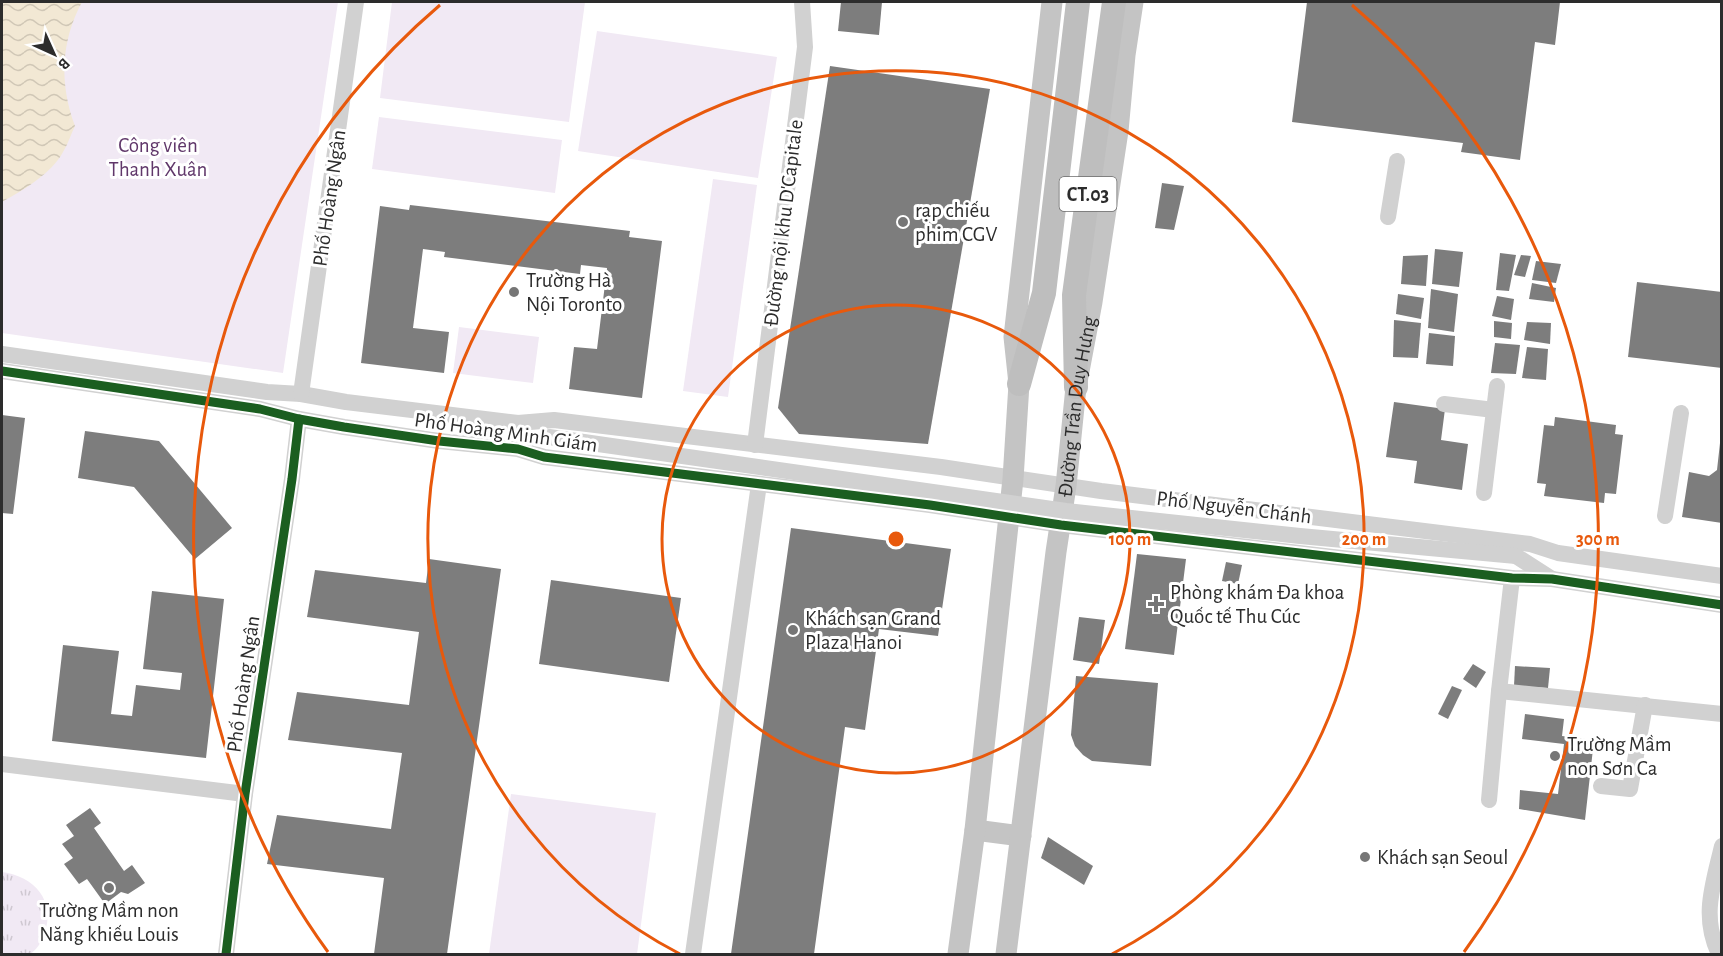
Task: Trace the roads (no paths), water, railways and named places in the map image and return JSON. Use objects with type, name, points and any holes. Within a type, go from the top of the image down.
[{"type":"highway","name":"CT.03","points":[[1019,384],[1044,293],[1078,2]]},
{"type":"highway","name":"CT.03","points":[[1076,387],[1074,295],[1114,2]]},
{"type":"main road","points":[[958,954],[975,830],[1013,479],[1019,384],[1014,337],[1052,2]]},
{"type":"main road","name":"Đường Trần Duy Hưng","points":[[1006,954],[1054,563],[1066,486],[1076,387],[1092,302],[1116,143],[1133,2]]},
{"type":"main road","points":[[975,830],[1021,836]]},
{"type":"street","name":"Phố Hoàng Ngân","points":[[301,394],[356,2]]},
{"type":"street","name":"Đường nội khu D'Capitale","points":[[756,445],[805,47],[802,2]]},
{"type":"street","points":[[1388,217],[1397,161]]},
{"type":"street","name":"Phố Hoàng Minh Giám","points":[[2,354],[346,402],[518,423],[554,420],[941,467],[1013,479]]},
{"type":"street","name":"Phố Hoàng Minh Giám","points":[[2,372],[260,409],[298,418],[439,441],[518,449],[544,457],[930,505],[1008,517]]},
{"type":"street","points":[[1484,493],[1497,386]]},
{"type":"street","points":[[1444,404],[1494,410]]},
{"type":"street","points":[[1665,516],[1681,413]]},
{"type":"street","name":"Phố Hoàng Ngân","points":[[226,954],[245,794],[292,479],[298,418]]},
{"type":"street","points":[[518,423],[549,437],[1065,511],[1516,556],[1558,553]]},
{"type":"street","points":[[518,449],[549,437]]},
{"type":"street","points":[[930,505],[946,500],[955,493],[957,482],[952,474],[941,467]]},
{"type":"street","name":"Phố Nguyễn Chánh","points":[[1013,479],[1530,544],[1558,553],[1722,576]]},
{"type":"street","points":[[693,954],[759,484]]},
{"type":"street","points":[[1147,535],[1138,528],[1135,522],[1136,515],[1140,509],[1163,499]]},
{"type":"street","name":"Phố Nguyễn Chánh","points":[[1008,517],[1512,578],[1552,579],[1722,605]]},
{"type":"street","points":[[1516,556],[1552,579]]},
{"type":"street","points":[[1489,800],[1498,691],[1512,578]]},
{"type":"street","points":[[1498,691],[1722,714]]},
{"type":"street","points":[[1601,786],[1630,789],[1645,705]]},
{"type":"street","points":[[2,764],[245,794]]},
{"type":"street","points":[[1719,954],[1711,935],[1708,913],[1722,846]]},
{"type":"water","points":[[2,2],[82,2],[70,32],[65,62],[66,94],[75,126],[65,149],[52,167],[27,187],[2,202]]},
{"type":"place","name":"rạp chiếu phim CGV","points":[[903,222]]},
{"type":"place","name":"Trường Hà Nội Toronto","points":[[514,292]]},
{"type":"place","name":"Phòng khám Đa khoa Quốc tế Thu Cúc","points":[[1156,604]]},
{"type":"place","name":"Khách sạn Grand Plaza Hanoi","points":[[793,630]]},
{"type":"place","name":"Trường Mầm non Sơn Ca","points":[[1555,756]]},
{"type":"place","name":"Khách sạn Seoul","points":[[1365,857]]},
{"type":"place","name":"Trường Mầm non Năng khiếu Louis","points":[[109,888]]},
{"type":"park label","name":"Công viên Thanh Xuân","points":[[158,157]]}]
